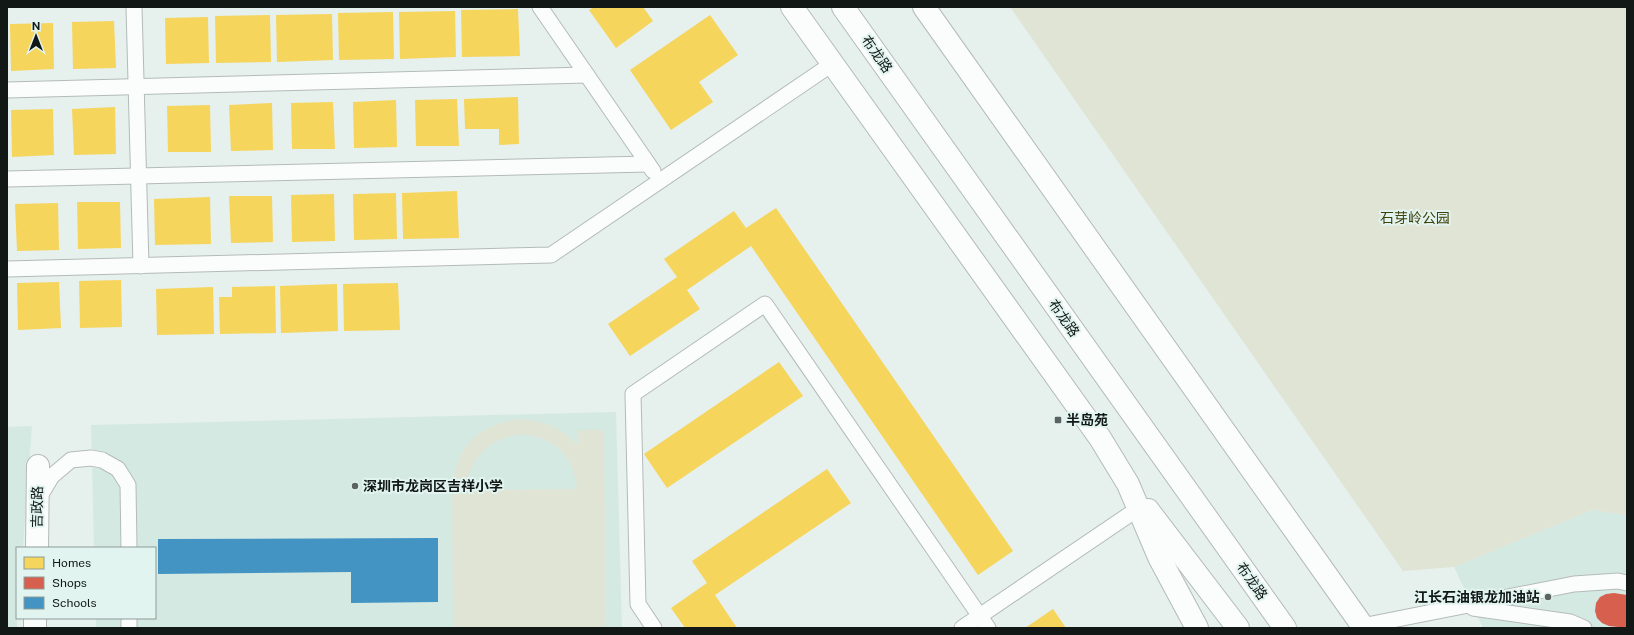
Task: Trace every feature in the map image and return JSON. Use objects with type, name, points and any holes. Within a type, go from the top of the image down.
[{"type":"main road","points":[[792,7],[1100,438],[1128,484],[1238,628]]},
{"type":"main road","name":"布龙路","points":[[843,7],[1285,628]]},
{"type":"main road","points":[[924,7],[1363,627]]},
{"type":"main road","name":"吉政路","points":[[36,547],[38,466]]},
{"type":"main road","points":[[1128,484],[1159,557],[1197,628]]},
{"type":"lane","points":[[134,7],[141,266]]},
{"type":"lane","points":[[540,7],[660,181]]},
{"type":"lane","points":[[7,269],[551,255],[832,64]]},
{"type":"lane","points":[[7,90],[587,75]]},
{"type":"lane","points":[[7,179],[648,164]]},
{"type":"lane","points":[[654,628],[638,604],[633,394],[765,304],[984,622]]},
{"type":"lane","points":[[38,500],[52,476],[71,460],[91,458],[102,460],[118,469],[128,485],[129,547]]},
{"type":"lane","points":[[962,628],[984,622],[1139,508]]},
{"type":"lane","points":[[1363,627],[1460,606],[1574,584],[1618,581],[1627,583]]},
{"type":"lane","points":[[1460,606],[1570,622],[1584,628]]},
{"type":"shaded area","name":"深圳市龙岗区吉祥小学","points":[[616,412],[622,628],[96,628],[96,619],[156,619],[156,547],[94,547],[91,425]]},
{"type":"shaded area","points":[[32,426],[23,547],[16,547],[17,628],[7,628],[7,427]]},
{"type":"shaded area","name":"江长石油银龙加油站","points":[[1592,510],[1627,515],[1627,628],[1483,628],[1454,567]]},
{"type":"green space","name":"石芽岭公园","points":[[1010,7],[1627,7],[1627,515],[1592,510],[1454,567],[1403,571]]},
{"type":"green space","points":[[521,419],[544,423],[558,429],[577,445],[577,430],[604,430],[606,628],[453,628],[452,489],[455,474],[464,449],[472,440],[481,432],[492,426]],"holes":[[[522,434],[534,436],[553,444],[561,450],[572,467],[577,489],[467,490],[472,468],[483,451],[490,445],[510,436]]]},
{"type":"building: Homes","points":[[594,7],[643,7],[653,21],[616,48],[589,10]]},
{"type":"building: Homes","points":[[518,9],[520,56],[462,57],[461,10]]},
{"type":"building: Homes","points":[[455,11],[456,57],[400,59],[399,12]]},
{"type":"building: Homes","points":[[393,12],[394,59],[339,60],[338,13]]},
{"type":"building: Homes","points":[[332,14],[333,60],[277,62],[276,15]]},
{"type":"building: Homes","points":[[270,15],[271,62],[216,63],[215,16]]},
{"type":"building: Homes","points":[[710,15],[738,55],[699,82],[713,102],[671,130],[630,70]]},
{"type":"building: Homes","points":[[208,17],[209,63],[166,64],[165,18]]},
{"type":"building: Homes","points":[[114,21],[116,68],[73,69],[72,22]]},
{"type":"building: Homes","points":[[53,23],[54,69],[11,71],[10,24]]},
{"type":"building: Homes","points":[[518,97],[519,144],[499,145],[499,129],[465,129],[464,99]]},
{"type":"building: Homes","points":[[457,99],[459,146],[416,146],[415,100]]},
{"type":"building: Homes","points":[[396,100],[397,147],[354,148],[353,102]]},
{"type":"building: Homes","points":[[333,102],[335,149],[292,149],[291,103]]},
{"type":"building: Homes","points":[[272,103],[273,150],[231,151],[229,105]]},
{"type":"building: Homes","points":[[210,105],[211,152],[168,152],[167,106]]},
{"type":"building: Homes","points":[[115,107],[116,154],[74,155],[72,109]]},
{"type":"building: Homes","points":[[53,109],[54,155],[12,157],[11,110]]},
{"type":"building: Homes","points":[[457,191],[459,238],[403,239],[402,193]]},
{"type":"building: Homes","points":[[396,193],[397,239],[354,240],[353,194]]},
{"type":"building: Homes","points":[[334,194],[335,241],[292,242],[291,195]]},
{"type":"building: Homes","points":[[229,196],[272,196],[273,242],[231,243]]},
{"type":"building: Homes","points":[[210,197],[211,244],[155,245],[154,199]]},
{"type":"building: Homes","points":[[77,202],[120,202],[121,248],[78,249]]},
{"type":"building: Homes","points":[[58,203],[59,250],[17,251],[15,204]]},
{"type":"building: Homes","points":[[776,208],[1013,551],[978,575],[751,246],[687,290],[700,309],[630,356],[608,324],[677,277],[664,259],[734,211],[746,228]]},
{"type":"building: Homes","points":[[121,280],[122,327],[80,328],[79,281]]},
{"type":"building: Homes","points":[[59,282],[61,328],[18,330],[17,283]]},
{"type":"building: Homes","points":[[398,283],[400,330],[344,331],[343,284]]},
{"type":"building: Homes","points":[[337,284],[338,331],[281,333],[280,286]]},
{"type":"building: Homes","points":[[275,286],[276,333],[220,334],[219,297],[232,297],[232,287]]},
{"type":"building: Homes","points":[[213,287],[214,334],[157,335],[156,289]]},
{"type":"building: Homes","points":[[779,362],[803,396],[667,488],[644,454]]},
{"type":"building: Homes","points":[[827,469],[851,503],[715,595],[737,628],[685,628],[671,608],[707,583],[692,561]]},
{"type":"building: Homes","points":[[1053,609],[1066,628],[1025,628]]},
{"type":"building: Shops","points":[[1614,593],[1627,595],[1627,628],[1609,626],[1602,623],[1597,618],[1595,611],[1596,603],[1600,597],[1606,594]]},
{"type":"building: Schools","points":[[438,538],[438,602],[351,603],[351,572],[158,574],[158,539]]},
{"type":"place","name":"半岛苑","points":[[1058,420]]},
{"type":"place","name":"深圳市龙岗区吉祥小学","points":[[355,486]]},
{"type":"place","name":"江长石油银龙加油站","points":[[1548,597]]}]
